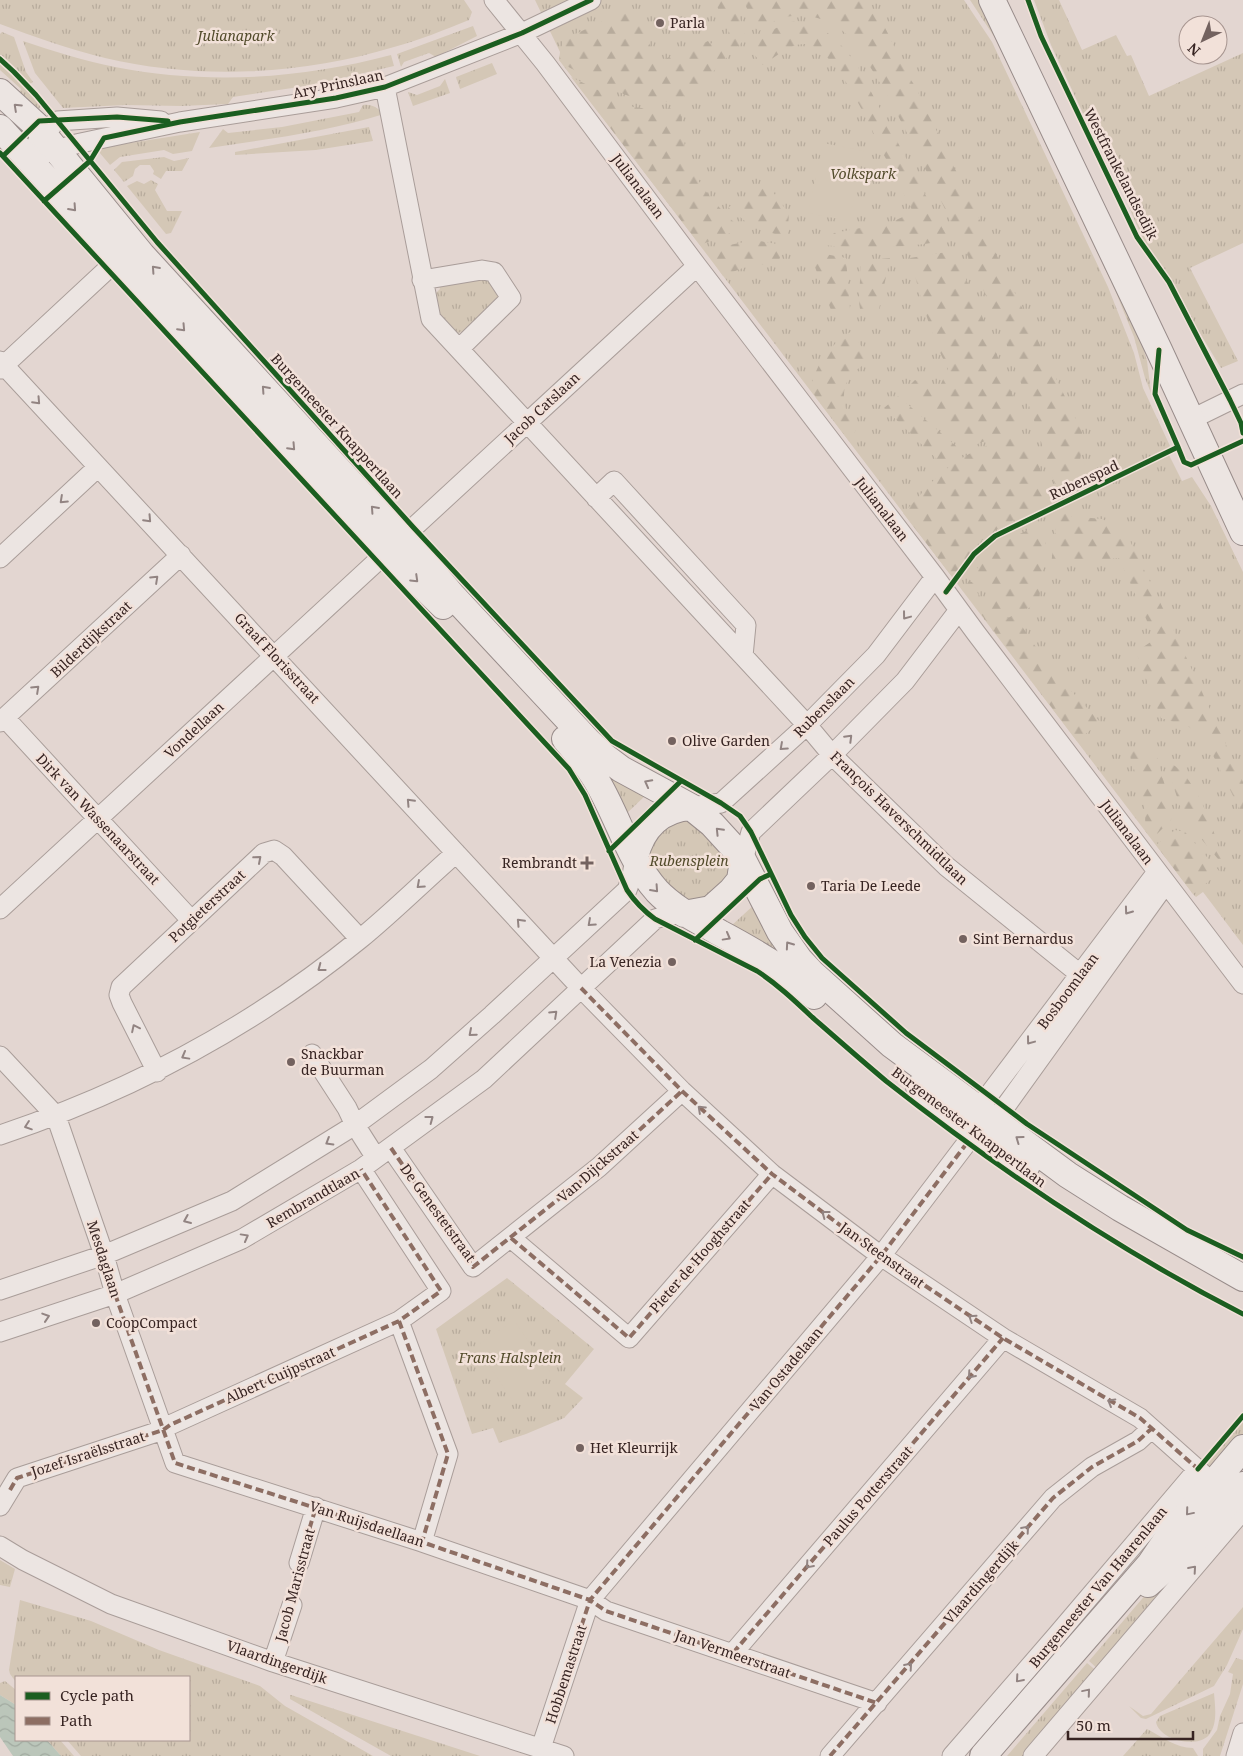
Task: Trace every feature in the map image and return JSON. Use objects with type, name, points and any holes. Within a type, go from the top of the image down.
[{"type":"main road","points":[[992,0],[1192,418],[1243,532]]},
{"type":"main road","name":"Burgemeester Knappertlaan","points":[[0,92],[50,141],[126,252]]},
{"type":"main road","name":"Burgemeester Knappertlaan","points":[[0,128],[28,158],[126,252],[394,544],[445,608],[582,758],[600,786],[635,857]]},
{"type":"main road","name":"Burgemeester Knappertlaan","points":[[394,544],[426,564],[452,595],[605,758],[621,769],[691,807]]},
{"type":"main road","points":[[691,807],[712,824],[729,842],[742,860],[740,880],[724,898],[710,909],[684,914],[658,893],[643,875],[635,857],[643,833],[660,817],[678,808],[691,807]]},
{"type":"main road","name":"Burgemeester Knappertlaan","points":[[742,860],[780,932],[799,959],[813,974],[892,1045],[983,1121],[1201,1275],[1243,1297]]},
{"type":"main road","name":"Burgemeester Knappertlaan","points":[[684,914],[754,952],[795,978],[881,1058],[1120,1208],[1243,1278]]},
{"type":"main road","name":"Burgemeester Van Haarenlaan","points":[[1001,1756],[1147,1585],[1186,1550],[1221,1484],[1243,1448]]},
{"type":"main road","name":"Burgemeester Van Haarenlaan","points":[[984,1756],[1150,1564],[1171,1533],[1221,1484]]},
{"type":"street","name":"Julianalaan","points":[[494,0],[522,33],[1243,984]]},
{"type":"street","name":"Ary Prinslaan","points":[[28,158],[50,141],[336,98],[385,87],[522,33],[591,0]]},
{"type":"street","name":"François Haverschmidtlaan","points":[[385,87],[431,319],[596,498],[614,481],[746,625],[743,656],[832,755],[946,866],[1086,980]]},
{"type":"street","name":"Ary Prinslaan","points":[[50,141],[57,121],[117,117],[180,122]]},
{"type":"street","points":[[1,365],[126,252]]},
{"type":"street","name":"Jacob Catslaan","points":[[394,544],[697,266]]},
{"type":"street","points":[[422,280],[482,270],[494,272],[511,298],[459,349]]},
{"type":"street","name":"Graaf Florisstraat","points":[[1,365],[181,555],[553,958]]},
{"type":"street","points":[[1192,418],[1243,394]]},
{"type":"street","points":[[0,558],[98,467]]},
{"type":"street","name":"Vondellaan","points":[[0,909],[394,544]]},
{"type":"street","name":"Bilderdijkstraat","points":[[2,720],[181,555]]},
{"type":"street","name":"Rubenslaan","points":[[691,807],[721,803],[807,725],[876,655],[935,577]]},
{"type":"street","points":[[742,860],[751,832],[832,755],[905,681],[959,610]]},
{"type":"street","name":"Dirk van Wassenaarstraat","points":[[2,720],[98,819],[191,920]]},
{"type":"street","name":"Potgieterstraat","points":[[157,1072],[122,1003],[119,994],[120,987],[264,853],[274,850],[283,856],[360,939]]},
{"type":"street","points":[[0,1135],[56,1116],[157,1072],[239,1026],[275,1002],[360,939],[456,853]]},
{"type":"street","points":[[0,1290],[104,1255],[232,1200],[355,1126],[431,1069],[627,890],[632,876],[635,857]]},
{"type":"street","name":"Bosboomlaan","points":[[983,1121],[1161,878]]},
{"type":"street","name":"Rembrandtlaan","points":[[0,1332],[115,1294],[242,1239],[361,1169],[484,1079],[655,919],[668,915],[684,914]]},
{"type":"street","points":[[553,958],[581,988]]},
{"type":"street","name":"Jan Steenstraat","points":[[581,988],[682,1091],[772,1174],[881,1256],[1003,1338],[1140,1418],[1151,1429],[1221,1484]]},
{"type":"street","name":"De Genestetstraat","points":[[312,1054],[348,1108],[355,1126],[384,1153],[474,1267],[511,1238]]},
{"type":"street","points":[[0,1056],[56,1116]]},
{"type":"street","name":"Van Dijckstraat","points":[[511,1238],[599,1167],[682,1091]]},
{"type":"street","name":"Mesdaglaan","points":[[56,1116],[162,1430]]},
{"type":"street","name":"Van Ostadelaan","points":[[590,1600],[881,1256],[983,1121]]},
{"type":"street","points":[[361,1169],[441,1291],[399,1321],[448,1454],[422,1542]]},
{"type":"street","name":"Pieter de Hooghstraat","points":[[511,1238],[629,1338],[772,1174]]},
{"type":"street","name":"Albert Cuijpstraat","points":[[162,1430],[399,1321]]},
{"type":"street","name":"Paulus Potterstraat","points":[[733,1653],[1003,1338]]},
{"type":"street","name":"Vlaardingerdijk","points":[[830,1756],[1053,1498],[1092,1467],[1138,1441],[1151,1429]]},
{"type":"street","name":"Van Ruijsdaellaan","points":[[162,1430],[175,1463],[316,1507],[590,1600]]},
{"type":"street","name":"Jozef Israëlsstraat","points":[[0,1506],[16,1478],[162,1430]]},
{"type":"street","points":[[1033,1756],[1238,1516],[1221,1484]]},
{"type":"street","name":"Burgemeester Van Haarenlaan","points":[[952,1756],[1064,1627],[1221,1484]]},
{"type":"street","name":"Jacob Marisstraat","points":[[299,1563],[316,1507]]},
{"type":"street","name":"Vlaardingerdijk","points":[[0,1546],[111,1604],[273,1662],[564,1756]]},
{"type":"street","name":"Jan Vermeerstraat","points":[[590,1600],[606,1611],[877,1703]]},
{"type":"street","name":"Hobbemastraat","points":[[541,1748],[590,1600]]},
{"type":"street","name":"Jacob Marisstraat","points":[[273,1662],[292,1605]]},
{"type":"street","points":[[1236,1756],[1243,1733]]},
{"type":"green space","name":"Julianapark","points":[[0,0],[464,0],[472,12],[469,20],[441,31],[404,44],[359,56],[287,69],[213,72],[176,70],[140,65],[78,51],[0,24]]},
{"type":"green space","name":"Volkspark","points":[[535,0],[964,0],[992,42],[1108,287],[1134,353],[1143,388],[1170,446],[1166,449],[1182,481],[1192,477],[1211,506],[1243,572],[1243,945],[1203,892],[1196,897],[1193,894],[559,60],[560,52]]},
{"type":"green space","points":[[714,0],[732,0],[743,26],[745,39],[699,86],[686,95],[672,101],[646,101],[632,97],[566,66],[559,60],[563,40],[632,7],[658,62],[676,54],[677,56],[708,41],[710,44],[730,34]]},
{"type":"green space","points":[[743,0],[864,0],[880,19],[915,86],[1082,432],[1078,467],[1071,481],[1058,494],[1007,347],[959,237],[891,103],[858,48],[844,32],[834,25],[824,20],[801,15],[778,19],[758,32]]},
{"type":"green space","points":[[970,0],[983,0],[1135,320],[1147,361],[1151,393],[1134,337],[1115,290],[995,38]]},
{"type":"green space","points":[[1034,0],[1059,0],[1082,50],[1116,35],[1127,56],[1131,55],[1149,96],[1217,65],[1228,65],[1228,60],[1243,53],[1243,243],[1190,268],[1238,361],[1221,368],[1143,239],[1092,123],[1088,124],[1051,45]]},
{"type":"green space","points":[[795,21],[816,26],[832,36],[858,67],[946,234],[946,238],[943,241],[884,248],[824,245],[834,233],[892,222],[913,212],[852,91],[828,58],[816,48],[804,44],[793,46],[763,65],[748,47],[770,31]]},
{"type":"green space","points":[[473,26],[477,36],[436,57],[429,53],[404,62],[401,67],[397,54]]},
{"type":"green space","points":[[2,32],[14,37],[26,72],[33,82],[30,84],[0,55],[0,34]]},
{"type":"green space","points":[[23,41],[103,65],[150,73],[185,76],[254,77],[288,74],[323,70],[391,55],[394,66],[312,85],[233,97],[228,104],[63,108],[35,73]]},
{"type":"green space","points":[[0,63],[41,106],[39,109],[19,93],[21,89],[0,70]]},
{"type":"green space","points":[[492,63],[497,74],[460,89],[456,77]]},
{"type":"green space","points":[[571,77],[633,107],[659,110],[679,107],[681,109],[685,146],[695,175],[713,200],[738,226],[738,230],[700,245]]},
{"type":"green space","points":[[445,79],[450,93],[413,106],[408,92],[417,95],[440,86]]},
{"type":"green space","points":[[363,105],[375,107],[384,114],[319,130],[209,148],[223,129],[228,133],[282,127],[359,112]]},
{"type":"green space","points":[[369,127],[373,141],[316,150],[235,155],[235,152]]},
{"type":"green space","points":[[200,132],[192,151],[173,154],[164,150],[120,157],[110,165],[99,152],[103,148],[111,146]]},
{"type":"green space","points":[[823,143],[864,151],[849,221],[808,213]]},
{"type":"green space","points":[[164,157],[174,161],[189,158],[182,171],[166,171],[161,179],[153,174],[154,171],[150,165],[140,165],[135,169],[133,176],[124,182],[114,170],[122,162]]},
{"type":"green space","points":[[151,180],[158,184],[155,190],[167,211],[182,211],[171,233],[166,234],[127,186],[137,181],[144,184]]},
{"type":"green space","points":[[765,181],[789,214],[787,238],[751,226],[728,207],[745,202]]},
{"type":"green space","points":[[754,240],[783,245],[780,258],[775,265],[754,265],[723,276],[705,250]]},
{"type":"green space","points":[[809,251],[846,258],[850,309],[831,310]]},
{"type":"green space","points":[[953,251],[977,303],[1024,425],[970,447],[943,424],[907,388],[915,380],[938,390],[948,369],[931,328],[910,258]]},
{"type":"green space","points":[[890,258],[878,314],[860,309],[861,259]]},
{"type":"green space","points":[[486,277],[501,296],[464,334],[462,332],[457,333],[440,314],[436,293],[440,289],[439,286]]},
{"type":"green space","points":[[852,331],[870,361],[859,367],[852,375],[844,391],[846,410],[856,430],[849,441],[810,389],[820,363],[830,349]]},
{"type":"green space","points":[[898,396],[956,446],[956,453],[942,464],[884,408]]},
{"type":"green space","points":[[1016,436],[1026,442],[1032,450],[1042,473],[1049,504],[1002,526],[986,537],[974,548],[953,578],[903,513],[951,465],[981,448]]},
{"type":"green space","points":[[1069,510],[1070,516],[1102,519],[1123,529],[1129,539],[1177,637],[1243,782],[1243,816],[1205,739],[1189,727],[1161,718],[1136,652],[1155,639],[1119,558],[1051,565],[1057,516]]},
{"type":"green space","points":[[1043,523],[1047,528],[1039,601],[1029,608],[1002,613],[987,622],[963,590],[969,581],[977,584],[973,587],[987,606],[997,598],[984,580],[980,582],[973,574],[990,551],[1001,543]]},
{"type":"green space","points":[[1015,616],[1050,668],[1100,722],[1077,741],[991,627],[1006,618]]},
{"type":"green space","points":[[1140,748],[1155,750],[1172,811],[1171,820],[1152,839],[1145,831],[1143,799],[1130,758],[1130,750]]},
{"type":"green space","points":[[1165,761],[1175,766],[1192,784],[1212,826],[1223,865],[1184,818]]},
{"type":"green space","points":[[600,765],[647,794],[625,815]]},
{"type":"green space","name":"Rubensplein","points":[[691,815],[735,871],[698,907],[662,885],[643,848],[648,837]]},
{"type":"green space","points":[[1175,830],[1185,832],[1220,872],[1193,894],[1156,845]]},
{"type":"green space","points":[[755,904],[783,955],[731,926]]},
{"type":"green space","name":"Frans Halsplein","points":[[507,1278],[594,1349],[565,1384],[583,1398],[564,1418],[499,1443],[493,1428],[472,1434],[436,1329]]},
{"type":"green space","points":[[514,1320],[552,1375],[513,1401],[476,1346]]},
{"type":"green space","points":[[1243,1419],[1243,1441],[1212,1468],[1205,1464]]},
{"type":"green space","points":[[1217,1533],[1100,1671],[1089,1661],[1159,1579]]},
{"type":"green space","points":[[0,1560],[15,1569],[10,1587],[0,1585]]},
{"type":"green space","points":[[20,1600],[91,1621],[159,1650],[260,1686],[285,1706],[373,1756],[81,1756],[68,1741],[190,1741],[190,1676],[15,1676],[15,1681],[9,1670]]},
{"type":"green space","points":[[1243,1607],[1243,1629],[1227,1665],[1214,1686],[1146,1719],[1141,1718],[1129,1706],[1143,1716],[1151,1714]]},
{"type":"green space","points":[[1236,1658],[1243,1660],[1243,1684],[1220,1756],[1203,1756],[1203,1749],[1217,1730],[1220,1716],[1230,1694],[1233,1674],[1228,1672]]},
{"type":"green space","points":[[1087,1663],[1098,1672],[1027,1756],[1007,1756]]},
{"type":"green space","points":[[5,1681],[15,1689],[15,1704],[0,1695],[0,1683]]},
{"type":"green space","points":[[1214,1693],[1214,1726],[1209,1735],[1203,1739],[1188,1742],[1171,1738],[1159,1728],[1156,1722],[1160,1716]]},
{"type":"green space","points":[[290,1695],[480,1756],[391,1756],[290,1699]]},
{"type":"green space","points":[[1147,1729],[1175,1744],[1193,1748],[1198,1756],[1123,1756]]},
{"type":"green space","points":[[48,1741],[61,1741],[74,1756],[61,1756]]},
{"type":"water","points":[[0,1695],[15,1704],[15,1741],[48,1741],[61,1756],[13,1756],[0,1737]]},
{"type":"marked path","points":[[581,988],[682,1091],[772,1174],[881,1256],[1003,1338],[1140,1418],[1198,1469]]},
{"type":"marked path","points":[[391,1148],[473,1267],[599,1167],[682,1091]]},
{"type":"marked path","points":[[559,1694],[590,1600],[881,1256],[967,1143]]},
{"type":"marked path","points":[[10,1490],[17,1478],[163,1430],[170,1425],[399,1321],[441,1291],[361,1169]]},
{"type":"marked path","points":[[511,1238],[629,1338],[772,1174]]},
{"type":"marked path","points":[[115,1294],[175,1463],[422,1542],[590,1600],[606,1611],[877,1703]]},
{"type":"marked path","points":[[399,1321],[448,1454],[422,1542]]},
{"type":"marked path","points":[[733,1653],[1003,1338]]},
{"type":"marked path","points":[[830,1756],[1053,1498],[1092,1467],[1138,1441],[1151,1429]]},
{"type":"marked path","points":[[299,1563],[316,1507]]},
{"type":"cycle path","points":[[44,201],[90,161],[104,138],[180,122],[336,98],[385,87],[522,33],[591,0]]},
{"type":"cycle path","name":"Westfrankelandsedijk","points":[[1028,0],[1041,36],[1137,237],[1169,282],[1230,400],[1241,423],[1243,433]]},
{"type":"cycle path","points":[[0,59],[36,95],[157,242],[413,527],[612,741],[721,803],[740,816],[751,832],[791,915],[805,937],[822,958],[906,1033],[1027,1124],[1187,1230],[1243,1257]]},
{"type":"cycle path","points":[[3,156],[39,121],[117,117],[168,121]]},
{"type":"cycle path","points":[[0,153],[569,769],[585,795],[627,890],[643,909],[655,919],[757,971],[886,1081],[928,1114],[1059,1206],[1149,1263],[1243,1314]]},
{"type":"cycle path","points":[[1159,350],[1155,394],[1178,447]]},
{"type":"cycle path","name":"Rubenspad","points":[[946,592],[974,554],[995,536],[1178,447],[1184,462],[1191,465],[1243,441]]},
{"type":"cycle path","points":[[609,851],[681,781]]},
{"type":"cycle path","points":[[695,940],[760,879],[771,874]]},
{"type":"cycle path","points":[[1198,1469],[1243,1416]]},
{"type":"place","name":"Parla","points":[[660,23]]},
{"type":"place","name":"Olive Garden","points":[[672,741]]},
{"type":"place","name":"Rembrandt","points":[[587,863]]},
{"type":"place","name":"Taria De Leede","points":[[811,886]]},
{"type":"place","name":"Sint Bernardus","points":[[963,939]]},
{"type":"place","name":"La Venezia","points":[[672,962]]},
{"type":"place","name":"Snackbar de Buurman","points":[[291,1062]]},
{"type":"place","name":"CoopCompact","points":[[96,1323]]},
{"type":"place","name":"Het Kleurrijk","points":[[580,1448]]}]
